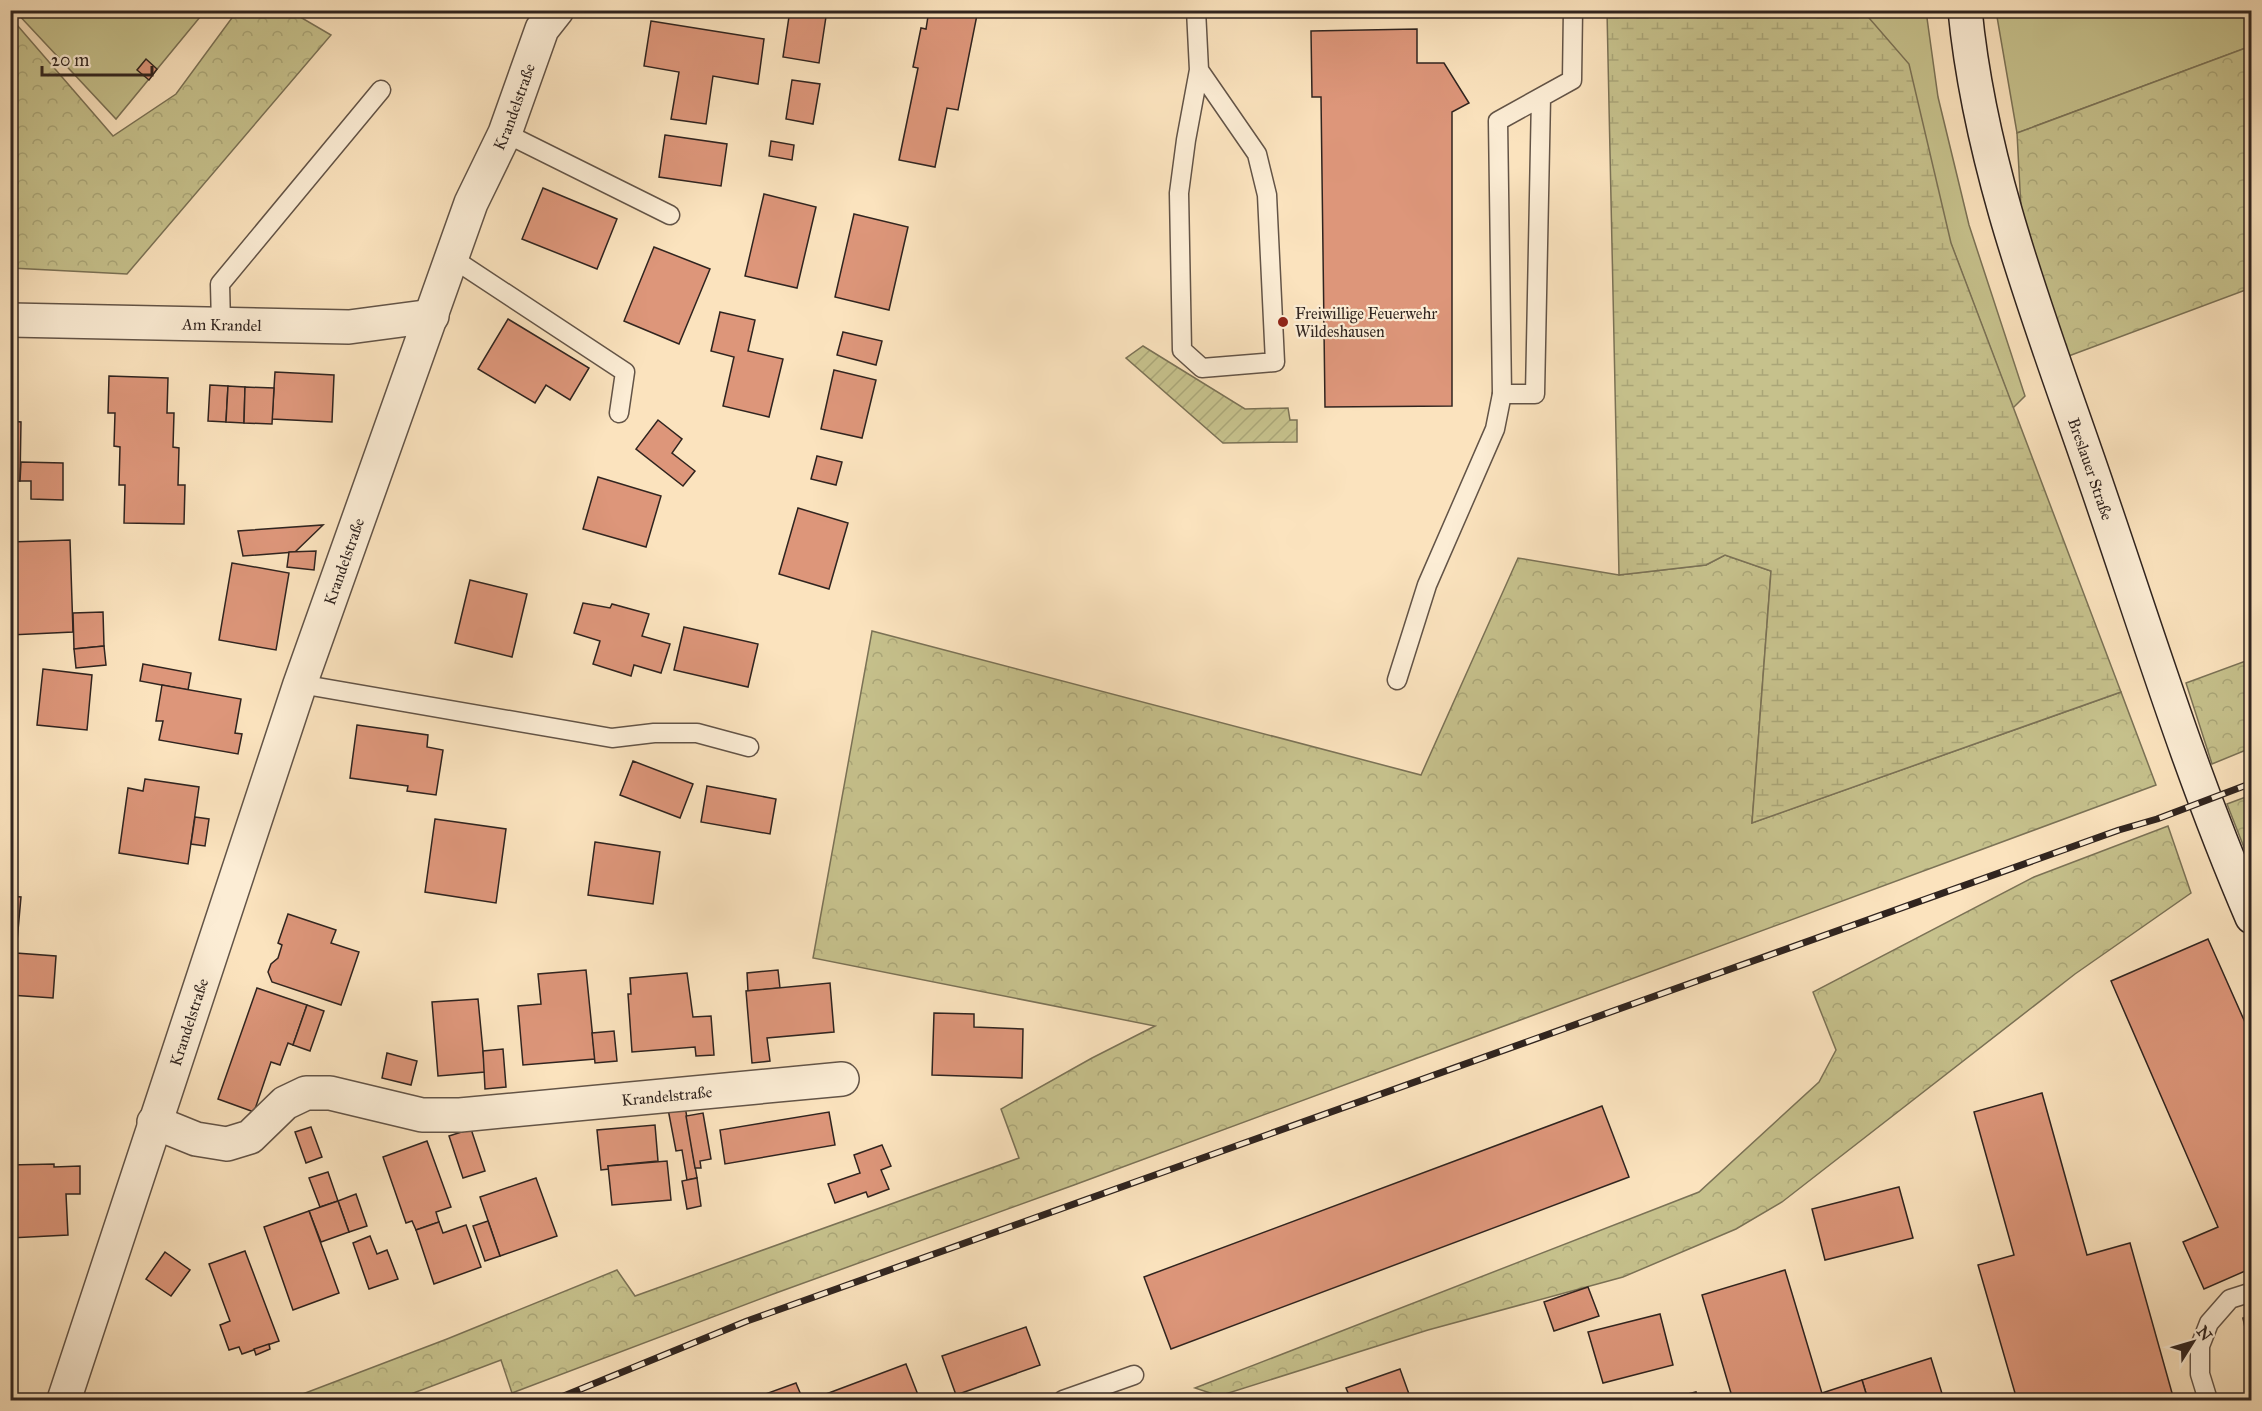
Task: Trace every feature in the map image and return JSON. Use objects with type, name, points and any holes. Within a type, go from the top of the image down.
[{"type":"street","name":"Krandelstraße","points":[[64,1401],[300,684],[471,203],[505,133],[542,28],[557,10]]},
{"type":"street","name":"Breslauer Straße","points":[[1965,10],[1987,141],[2013,239],[2209,813],[2252,917]]},
{"type":"street","name":"Am Krandel","points":[[10,320],[349,327],[432,316]]},
{"type":"street","name":"Krandelstraße","points":[[154,1122],[196,1139],[227,1144],[250,1137],[285,1103],[306,1093],[330,1093],[422,1114],[460,1114],[842,1079]]},
{"type":"lane","points":[[1196,10],[1199,70],[1179,193],[1182,350],[1202,368],[1275,362],[1267,195],[1257,154],[1199,70]]},
{"type":"lane","points":[[1397,680],[1427,585],[1495,429],[1502,394],[1498,121],[1572,80],[1573,10]]},
{"type":"lane","points":[[221,324],[220,284],[381,90]]},
{"type":"lane","points":[[1502,394],[1534,394],[1541,97]]},
{"type":"lane","points":[[505,133],[670,215]]},
{"type":"lane","points":[[452,258],[625,372],[619,413]]},
{"type":"lane","points":[[300,684],[612,738],[654,733],[697,733],[749,747]]},
{"type":"lane","points":[[2208,1401],[2200,1374],[2200,1346],[2209,1323],[2230,1299],[2252,1292]]},
{"type":"lane","points":[[1063,1401],[1134,1375]]},
{"type":"green space","points":[[15,11],[205,11],[116,119]]},
{"type":"green space","points":[[237,11],[290,11],[331,35],[127,274],[11,268],[11,18],[113,136],[176,94]]},
{"type":"green space","points":[[1607,11],[1863,11],[1909,64],[1951,243],[2121,692],[1752,823],[1771,571],[1725,555],[1706,565],[1619,575]]},
{"type":"green space","points":[[1863,11],[1926,11],[1938,97],[1969,225],[2025,396],[2013,408]]},
{"type":"green space","points":[[1996,11],[2251,11],[2251,46],[2017,133]]},
{"type":"green space","points":[[2251,46],[2251,288],[2066,357],[2022,227],[2017,133]]},
{"type":"green space","points":[[1143,346],[1245,409],[1288,408],[1290,420],[1297,420],[1297,442],[1223,443],[1126,358]]},
{"type":"green space","points":[[1725,555],[1771,571],[1752,823],[2121,692],[2156,785],[776,1293],[512,1393],[501,1360],[395,1400],[287,1400],[447,1339],[617,1270],[635,1296],[1019,1158],[1001,1109],[1155,1026],[813,958],[872,631],[1421,775],[1518,558],[1619,575],[1706,565]]},
{"type":"green space","points":[[2251,659],[2251,748],[2212,764],[2186,683]]},
{"type":"green space","points":[[2251,795],[2251,854],[2247,855],[2227,804]]},
{"type":"green space","points":[[2168,826],[2191,893],[2075,974],[1782,1202],[1736,1229],[1623,1277],[1428,1330],[1219,1396],[1195,1388],[1699,1192],[1819,1082],[1836,1050],[1813,992],[2034,877]]},
{"type":"building","points":[[790,10],[827,10],[819,63],[783,57]]},
{"type":"building","points":[[929,10],[978,10],[958,110],[947,108],[935,167],[899,160],[918,68],[913,67],[921,28],[926,29]]},
{"type":"building","points":[[651,21],[764,39],[758,84],[713,76],[706,124],[671,119],[679,72],[644,66]]},
{"type":"building","points":[[1417,29],[1417,63],[1444,63],[1469,103],[1452,112],[1452,406],[1325,407],[1321,97],[1312,97],[1311,31]]},
{"type":"building","points":[[146,59],[157,69],[149,80],[137,70]]},
{"type":"building","points":[[792,80],[820,84],[813,124],[786,119]]},
{"type":"building","points":[[665,135],[727,144],[721,186],[659,177]]},
{"type":"building","points":[[771,141],[794,145],[792,160],[769,156]]},
{"type":"building","points":[[543,188],[617,219],[597,269],[522,239]]},
{"type":"building","points":[[764,194],[816,207],[797,288],[745,276]]},
{"type":"building","points":[[854,214],[908,227],[889,310],[835,297]]},
{"type":"building","points":[[654,247],[710,269],[679,344],[624,321]]},
{"type":"building","points":[[720,312],[755,320],[748,351],[783,359],[769,417],[723,406],[734,357],[711,351]]},
{"type":"building","points":[[508,319],[589,368],[570,400],[546,385],[535,403],[478,369]]},
{"type":"building","points":[[843,332],[882,341],[876,365],[837,355]]},
{"type":"building","points":[[834,370],[876,380],[862,438],[821,429]]},
{"type":"building","points":[[275,372],[334,375],[332,422],[272,419]]},
{"type":"building","points":[[109,376],[168,378],[167,413],[174,413],[173,447],[179,448],[178,485],[185,485],[184,524],[124,523],[125,485],[119,485],[120,447],[114,446],[115,413],[108,413]]},
{"type":"building","points":[[210,385],[228,386],[226,422],[208,421]]},
{"type":"building","points":[[228,386],[245,387],[244,423],[226,422]]},
{"type":"building","points":[[245,387],[274,388],[272,424],[244,423]]},
{"type":"building","points":[[658,420],[682,439],[672,453],[695,471],[683,486],[636,449]]},
{"type":"building","points":[[10,421],[21,422],[20,481],[10,481]]},
{"type":"building","points":[[817,456],[842,462],[836,485],[811,479]]},
{"type":"building","points":[[21,462],[63,463],[63,500],[31,499],[31,481],[20,481]]},
{"type":"building","points":[[598,477],[661,496],[646,547],[583,529]]},
{"type":"building","points":[[798,508],[848,523],[829,589],[779,574]]},
{"type":"building","points":[[323,525],[295,552],[243,556],[238,531]]},
{"type":"building","points":[[70,540],[73,632],[10,635],[10,592],[12,592],[10,542]]},
{"type":"building","points":[[316,551],[314,570],[287,567],[289,552]]},
{"type":"building","points":[[232,563],[289,573],[276,650],[219,640]]},
{"type":"building","points":[[470,580],[527,594],[512,657],[455,643]]},
{"type":"building","points":[[583,603],[610,608],[612,604],[649,614],[642,636],[670,644],[661,673],[634,665],[631,676],[593,664],[600,641],[574,633]]},
{"type":"building","points":[[103,612],[104,646],[74,649],[73,613]]},
{"type":"building","points":[[684,627],[758,644],[748,687],[674,670]]},
{"type":"building","points":[[104,646],[106,665],[76,668],[74,649]]},
{"type":"building","points":[[143,664],[191,673],[188,690],[140,681]]},
{"type":"building","points":[[43,669],[92,675],[87,730],[37,725]]},
{"type":"building","points":[[162,685],[241,699],[235,733],[242,734],[238,754],[159,740],[163,721],[156,721]]},
{"type":"building","points":[[357,725],[428,735],[427,747],[443,750],[436,795],[407,791],[408,786],[350,778]]},
{"type":"building","points":[[633,761],[693,784],[680,818],[620,795]]},
{"type":"building","points":[[145,779],[199,787],[188,864],[119,853],[128,788],[143,791]]},
{"type":"building","points":[[707,786],[776,799],[770,834],[701,822]]},
{"type":"building","points":[[195,817],[209,819],[205,846],[191,844]]},
{"type":"building","points":[[435,819],[506,829],[496,903],[425,892]]},
{"type":"building","points":[[595,842],[660,852],[653,904],[588,895]]},
{"type":"building","points":[[10,896],[21,897],[16,953],[56,956],[53,998],[10,995]]},
{"type":"building","points":[[288,914],[336,930],[331,943],[359,952],[341,1005],[272,982],[268,972],[271,964],[278,958],[282,945],[278,943]]},
{"type":"building","points":[[2208,939],[2252,1038],[2252,1268],[2204,1289],[2183,1242],[2218,1227],[2111,981]]},
{"type":"building","points":[[586,970],[595,1059],[523,1065],[518,1006],[541,1004],[538,974]]},
{"type":"building","points":[[778,970],[780,988],[748,991],[747,973]]},
{"type":"building","points":[[687,973],[693,1017],[711,1016],[714,1055],[696,1056],[695,1047],[632,1052],[628,994],[631,994],[630,978]]},
{"type":"building","points":[[830,983],[834,1032],[767,1038],[770,1061],[752,1063],[746,991]]},
{"type":"building","points":[[257,988],[307,1005],[293,1045],[288,1043],[280,1065],[271,1062],[254,1112],[218,1099]]},
{"type":"building","points":[[478,999],[485,1072],[438,1076],[432,1002]]},
{"type":"building","points":[[307,1005],[324,1011],[310,1051],[293,1045]]},
{"type":"building","points":[[934,1013],[974,1014],[974,1027],[1023,1029],[1022,1078],[932,1075]]},
{"type":"building","points":[[614,1031],[617,1061],[595,1063],[592,1033]]},
{"type":"building","points":[[503,1049],[506,1087],[485,1089],[483,1051]]},
{"type":"building","points":[[387,1053],[417,1061],[411,1085],[382,1078]]},
{"type":"building","points":[[2042,1093],[2087,1255],[2130,1243],[2174,1400],[2017,1400],[1978,1265],[2014,1255],[1974,1112]]},
{"type":"building","points":[[685,1106],[697,1178],[687,1180],[682,1150],[676,1151],[668,1109]]},
{"type":"building","points":[[1602,1106],[1629,1177],[1171,1349],[1144,1277]]},
{"type":"building","points":[[829,1112],[835,1145],[725,1164],[720,1130]]},
{"type":"building","points":[[703,1113],[711,1159],[700,1161],[701,1168],[695,1168],[686,1116]]},
{"type":"building","points":[[655,1125],[658,1161],[608,1166],[609,1169],[601,1170],[597,1130]]},
{"type":"building","points":[[311,1127],[322,1157],[306,1163],[295,1132]]},
{"type":"building","points":[[471,1129],[485,1171],[463,1178],[449,1136]]},
{"type":"building","points":[[427,1141],[451,1207],[436,1212],[439,1222],[416,1230],[412,1221],[406,1223],[383,1157]]},
{"type":"building","points":[[882,1145],[891,1166],[881,1170],[889,1189],[868,1197],[866,1192],[835,1203],[828,1184],[860,1173],[854,1155]]},
{"type":"building","points":[[667,1161],[671,1200],[612,1205],[608,1166]]},
{"type":"building","points":[[54,1164],[54,1167],[80,1166],[80,1194],[66,1194],[68,1235],[10,1238],[10,1165]]},
{"type":"building","points":[[328,1172],[338,1201],[320,1207],[309,1178]]},
{"type":"building","points":[[536,1178],[557,1236],[500,1256],[480,1197]]},
{"type":"building","points":[[697,1178],[701,1206],[687,1209],[682,1181]]},
{"type":"building","points":[[1899,1187],[1913,1238],[1825,1260],[1812,1209]]},
{"type":"building","points":[[356,1194],[367,1226],[349,1232],[338,1201]]},
{"type":"building","points":[[338,1201],[349,1232],[321,1242],[309,1211]]},
{"type":"building","points":[[309,1211],[339,1293],[293,1310],[264,1227]]},
{"type":"building","points":[[488,1221],[500,1256],[485,1261],[473,1226]]},
{"type":"building","points":[[439,1222],[443,1233],[466,1225],[481,1267],[434,1284],[416,1230]]},
{"type":"building","points":[[370,1236],[377,1254],[387,1250],[398,1279],[369,1289],[353,1243]]},
{"type":"building","points":[[245,1251],[279,1341],[242,1354],[239,1347],[229,1350],[220,1325],[230,1321],[209,1264]]},
{"type":"building","points":[[165,1252],[190,1270],[171,1296],[146,1279]]},
{"type":"building","points":[[1785,1270],[1824,1400],[1733,1400],[1702,1295]]},
{"type":"building","points":[[1588,1287],[1599,1316],[1554,1331],[1544,1302]]},
{"type":"building","points":[[1660,1314],[1673,1365],[1603,1383],[1588,1332]]},
{"type":"building","points":[[2252,1316],[2252,1362],[2243,1318]]},
{"type":"building","points":[[1026,1327],[1040,1365],[956,1395],[942,1356]]},
{"type":"building","points":[[269,1344],[270,1349],[256,1355],[254,1349]]},
{"type":"building","points":[[1931,1358],[1944,1400],[1868,1400],[1862,1380]]},
{"type":"building","points":[[906,1364],[920,1400],[810,1400]]},
{"type":"building","points":[[1400,1369],[1409,1394],[1391,1400],[1351,1400],[1346,1388]]},
{"type":"building","points":[[1862,1380],[1868,1400],[1824,1400],[1822,1393]]},
{"type":"building","points":[[796,1383],[803,1400],[749,1400]]},
{"type":"building","points":[[1696,1392],[1698,1400],[1668,1400],[1668,1399]]},
{"type":"railway","points":[[554,1400],[747,1321],[2119,830],[2157,819],[2252,783]]},
{"type":"place","name":"Freiwillige Feuerwehr Wildeshausen","points":[[1283,322]]}]
